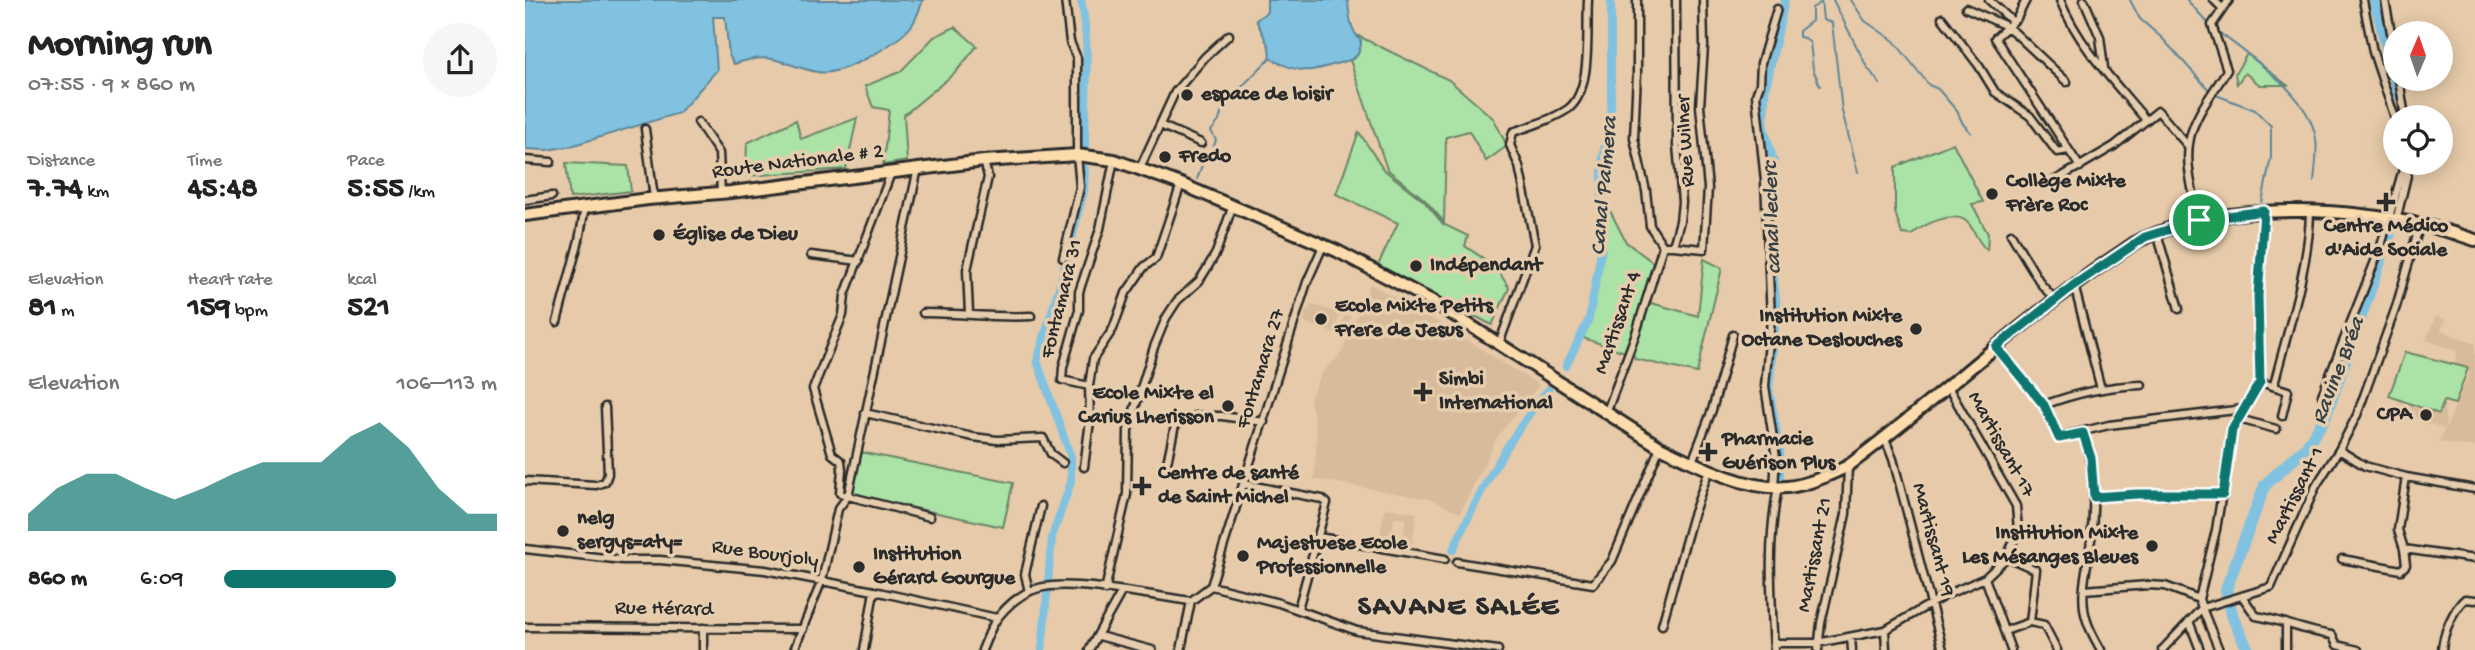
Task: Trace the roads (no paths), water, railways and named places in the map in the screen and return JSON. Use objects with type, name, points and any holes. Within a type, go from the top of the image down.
[{"type":"main road","name":"Route Nationale # 2","points":[[525,215],[984,161],[1077,155],[1114,160],[1233,205],[1323,246],[1432,301],[1660,447],[1709,470],[1742,481],[1776,487]]},
{"type":"main road","points":[[1776,487],[1797,485],[1848,466],[2074,285],[2145,237],[2199,220],[2264,211],[2310,212],[2392,220],[2420,224],[2475,240]]},
{"type":"street","points":[[1063,258],[1080,187],[1077,155],[1077,58],[1070,42],[1065,0]]},
{"type":"street","points":[[1499,345],[1535,245],[1519,166],[1510,145],[1513,132],[1542,122],[1570,107],[1584,85],[1588,0]]},
{"type":"street","points":[[1637,0],[1634,138],[1646,191],[1650,226],[1663,246],[1673,246],[1681,220],[1682,202],[1677,145],[1676,0]]},
{"type":"street","name":"Rue Wilner","points":[[1673,246],[1704,249],[1708,188],[1700,106],[1704,46],[1703,0]]},
{"type":"street","points":[[1989,0],[2067,82]]},
{"type":"street","points":[[2026,0],[2017,18],[1995,38],[2080,167]]},
{"type":"street","points":[[2060,0],[2070,22],[2146,120]]},
{"type":"street","points":[[2084,0],[2100,37],[2104,69]]},
{"type":"street","points":[[2214,0],[2223,9]]},
{"type":"street","points":[[2199,220],[2189,168],[2189,139],[2197,119],[2227,70],[2212,25],[2229,0]]},
{"type":"street","points":[[2363,0],[2374,52],[2391,105]]},
{"type":"street","points":[[2385,0],[2389,21]]},
{"type":"street","points":[[1966,8],[2010,24]]},
{"type":"street","points":[[1774,646],[1769,575],[1776,458],[1765,386],[1771,319],[1765,181],[1756,95],[1760,85],[1761,63],[1777,9]]},
{"type":"street","points":[[1941,18],[1979,66],[1995,92],[2030,116],[2057,152],[2068,150]]},
{"type":"street","points":[[1140,169],[1175,92],[1205,57],[1229,35]]},
{"type":"street","points":[[2049,184],[2114,146],[2158,111],[2190,148]]},
{"type":"street","points":[[698,122],[719,153],[721,193]]},
{"type":"street","points":[[1160,125],[1201,143]]},
{"type":"street","points":[[645,129],[654,198]]},
{"type":"street","points":[[525,160],[551,162]]},
{"type":"street","name":"Fontamara 31","points":[[1089,386],[1062,380],[1063,367],[1079,310],[1079,292],[1100,229],[1114,160]]},
{"type":"street","points":[[969,313],[967,270],[988,177],[984,161]]},
{"type":"street","points":[[794,650],[822,580],[838,509],[848,496],[918,168]]},
{"type":"street","points":[[892,171],[843,302],[843,315],[813,389],[832,454],[841,461],[840,493],[930,517]]},
{"type":"street","points":[[2392,220],[2402,175]]},
{"type":"street","points":[[2322,395],[2408,175]]},
{"type":"street","points":[[1084,467],[1090,421],[1089,386],[1093,359],[1113,329],[1126,293],[1144,267],[1156,258],[1181,184]]},
{"type":"street","points":[[525,200],[552,196]]},
{"type":"street","points":[[1105,590],[1127,494],[1128,430],[1154,347],[1166,318],[1177,301],[1199,281],[1216,253],[1233,205]]},
{"type":"street","points":[[557,322],[577,249],[585,207]]},
{"type":"street","points":[[2219,650],[2199,598],[2223,494],[2231,439],[2260,382],[2258,296],[2264,211]]},
{"type":"street","points":[[2274,385],[2301,273],[2310,212]]},
{"type":"street","name":"Martissant 1","points":[[2202,608],[2271,587],[2316,486],[2357,415],[2410,264],[2420,224]]},
{"type":"street","points":[[2157,233],[2179,309]]},
{"type":"street","points":[[2011,234],[2041,284],[2055,300]]},
{"type":"street","name":"Fontamara 27","points":[[1211,586],[1307,282],[1323,246]]},
{"type":"street","name":"Martissant 4","points":[[1607,411],[1636,333],[1663,246]]},
{"type":"street","points":[[811,255],[859,261]]},
{"type":"street","points":[[2074,285],[2101,389]]},
{"type":"street","points":[[923,313],[969,313],[999,318],[1031,316]]},
{"type":"street","points":[[1692,462],[1712,410],[1733,335]]},
{"type":"street","points":[[1996,347],[2044,405],[2059,438],[2109,425],[2244,409]]},
{"type":"street","points":[[2260,382],[2288,391],[2282,415]]},
{"type":"street","points":[[2044,405],[2073,394],[2112,386],[2141,386]]},
{"type":"street","name":"Martissant 17","points":[[1774,646],[1818,646],[1885,630],[1985,578],[2007,558],[2018,530],[2016,506],[1948,387]]},
{"type":"street","points":[[525,481],[596,485],[605,482],[608,474],[605,407]]},
{"type":"street","points":[[865,413],[973,437],[997,440],[1043,438],[1051,454],[1063,463]]},
{"type":"street","points":[[1167,463],[1175,425],[1196,416],[1222,416],[1264,422]]},
{"type":"street","points":[[2239,419],[2276,429]]},
{"type":"street","points":[[2083,433],[2091,458],[2094,497],[2084,590],[2086,619],[2101,650]]},
{"type":"street","name":"Martissant 19","points":[[1885,439],[1893,459],[1943,650]]},
{"type":"street","points":[[1457,562],[1593,584],[1612,561],[1660,447]]},
{"type":"street","points":[[2339,450],[2365,467],[2475,489]]},
{"type":"street","name":"Martissant 21","points":[[1818,646],[1846,514],[1848,466]]},
{"type":"street","points":[[1663,625],[1692,517],[1709,470]]},
{"type":"street","points":[[2341,559],[2401,570],[2406,565],[2398,530],[2406,477]]},
{"type":"street","points":[[1244,484],[1325,501],[1328,506],[1298,609]]},
{"type":"street","points":[[2094,497],[2223,494]]},
{"type":"street","points":[[1029,592],[1025,573],[1041,506]]},
{"type":"street","points":[[1319,537],[1445,559]]},
{"type":"street","name":"Rue Bourjoly","points":[[525,549],[623,560],[660,560],[752,569],[822,580],[997,618]]},
{"type":"street","points":[[2404,549],[2475,559]]},
{"type":"street","points":[[2007,558],[2036,570],[2030,622]]},
{"type":"street","points":[[1985,578],[2011,650]]},
{"type":"street","points":[[982,650],[997,618],[1015,600],[1038,588],[1052,586],[1105,590],[1191,601]]},
{"type":"street","points":[[1181,650],[1191,601],[1211,586],[1298,609],[1357,631],[1498,650]]},
{"type":"street","points":[[2084,590],[2165,586],[2199,598]]},
{"type":"street","points":[[864,650],[874,591]]},
{"type":"street","points":[[1089,650],[1122,592]]},
{"type":"street","points":[[2242,596],[2256,616],[2332,635],[2337,645],[2358,650]]},
{"type":"street","points":[[2442,650],[2457,606],[2465,599],[2475,600]]},
{"type":"street","points":[[2162,650],[2202,608]]},
{"type":"street","points":[[2189,621],[2200,650]]},
{"type":"street","points":[[2005,631],[2030,622],[2043,625],[2057,650]]},
{"type":"street","points":[[2285,623],[2286,650]]},
{"type":"street","name":"Rue Hérard","points":[[525,627],[803,629]]},
{"type":"street","points":[[703,628],[703,650]]},
{"type":"street","points":[[1885,630],[1886,650]]},
{"type":"street","points":[[1099,636],[1152,650]]},
{"type":"street","points":[[1851,637],[1852,650]]},
{"type":"street","points":[[1420,650],[1421,641]]},
{"type":"water","points":[[525,0],[923,0],[912,25],[895,41],[868,58],[827,72],[759,58],[734,64],[729,55],[725,17],[713,17],[717,70],[679,113],[571,146],[547,150],[525,149]]},
{"type":"water","points":[[1267,0],[1348,0],[1352,27],[1361,41],[1359,53],[1350,60],[1309,70],[1292,68],[1270,58],[1269,47],[1256,20],[1267,12]]},
{"type":"waterway","points":[[1081,0],[1087,54],[1085,146]]},
{"type":"waterway","name":"Canal Palmera","points":[[1566,366],[1589,319],[1602,247],[1602,164],[1611,107],[1611,0]]},
{"type":"waterway","name":"canal leclerc","points":[[1780,479],[1780,451],[1769,388],[1777,309],[1768,222],[1774,162],[1764,127],[1765,92],[1785,0]]},
{"type":"waterway","points":[[1821,0],[1823,20],[1832,23],[1842,111],[1858,172]]},
{"type":"waterway","points":[[1833,0],[1867,67],[1880,84]]},
{"type":"waterway","points":[[1851,0],[1865,21],[1894,41],[1929,85],[1938,89],[1971,133]]},
{"type":"waterway","points":[[2130,0],[2140,19],[2162,38],[2210,91]]},
{"type":"waterway","points":[[2187,0],[2208,23]]},
{"type":"waterway","points":[[2375,0],[2400,96]]},
{"type":"waterway","points":[[1820,3],[1812,8],[1812,21],[1799,31],[1799,37],[1810,43],[1813,69],[1820,86]]},
{"type":"waterway","points":[[2216,30],[2276,77],[2302,106],[2316,139],[2314,182]]},
{"type":"waterway","points":[[1197,179],[1206,154],[1212,152],[1216,140],[1211,131],[1219,121],[1223,106],[1270,58]]},
{"type":"waterway","points":[[2216,95],[2255,110],[2271,126],[2271,157],[2262,202]]},
{"type":"waterway","points":[[1042,650],[1052,537],[1071,482],[1071,457],[1037,361],[1084,190],[1085,169]]},
{"type":"waterway","name":"Ravine Bréa","points":[[2248,650],[2233,618],[2226,589],[2265,485],[2306,447],[2325,418],[2390,233]]},
{"type":"waterway","name":"Canal Palmera","points":[[1453,550],[1495,467],[1533,408],[1548,390]]},
{"type":"place","name":"espace de loisir","points":[[1187,95]]},
{"type":"place","name":"Fredo","points":[[1165,157]]},
{"type":"place","name":"Collège Mixte Frère Roc","points":[[1992,194]]},
{"type":"place","name":"Centre Médico d'Aide Sociale","points":[[2386,202]]},
{"type":"place","name":"Église de Dieu","points":[[659,235]]},
{"type":"place","name":"Indépendant","points":[[1416,266]]},
{"type":"place","name":"Ecole Mixte Petits Frere de Jesus","points":[[1321,319]]},
{"type":"place","name":"Institution Mixte Octane Deslouches","points":[[1916,329]]},
{"type":"place","name":"Simbi International","points":[[1423,392]]},
{"type":"place","name":"Ecole Mixte el Carius Lherisson","points":[[1228,406]]},
{"type":"place","name":"CPA","points":[[2426,415]]},
{"type":"place","name":"Pharmacie Guérison Plus","points":[[1708,452]]},
{"type":"place","name":"Centre de santé de Saint Michel","points":[[1142,486]]},
{"type":"place","name":"nelg sergys=aty=","points":[[563,531]]},
{"type":"place","name":"Institution Mixte Les Mésanges Bleues","points":[[2152,546]]},
{"type":"place","name":"Majestuese Ecole Professionnelle","points":[[1243,556]]},
{"type":"place","name":"Institution Gérard Gourgue","points":[[859,567]]},
{"type":"district","name":"SAVANE SALÉE","points":[[1459,608]]}]
